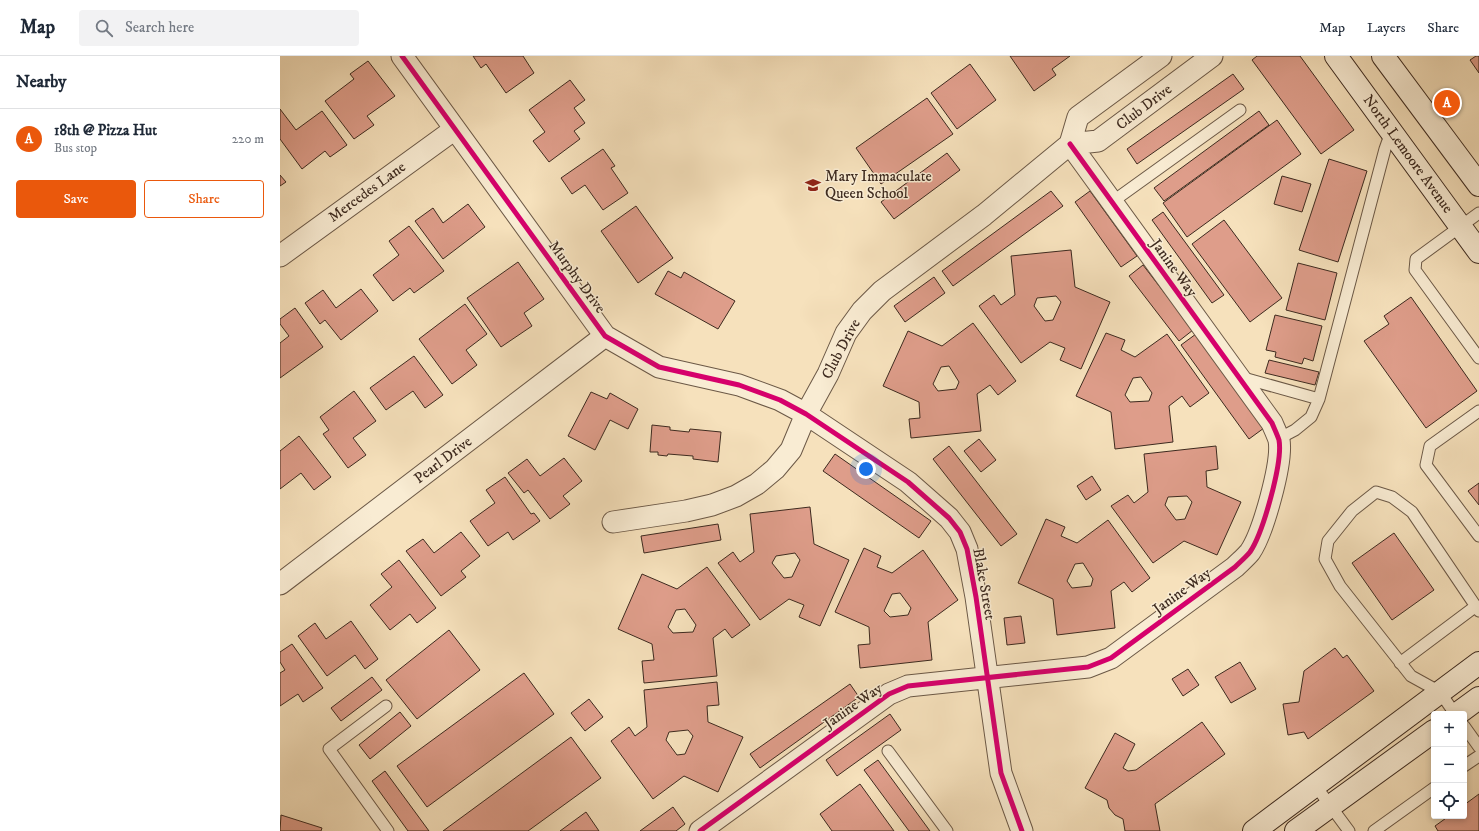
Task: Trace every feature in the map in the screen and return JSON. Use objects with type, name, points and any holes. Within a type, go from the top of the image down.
[{"type":"main road","name":"North Lemoore Avenue","points":[[1336,56],[1479,252]]},
{"type":"main road","points":[[1383,56],[1479,186]]},
{"type":"main road","points":[[1254,831],[1479,663]]},
{"type":"main road","points":[[1460,711],[1479,698]]},
{"type":"main road","points":[[1296,831],[1431,733]]},
{"type":"street","name":"Murphy Drive","points":[[402,56],[605,336],[659,367],[739,385],[780,400],[806,414]]},
{"type":"street","name":"Club Drive","points":[[1070,144],[1078,117],[1161,56]]},
{"type":"street","name":"Club Drive","points":[[613,522],[686,511],[712,505],[736,496],[756,484],[775,469],[791,450],[806,414],[828,374],[846,333],[862,310],[882,291],[984,215],[1070,144],[1098,141],[1212,56]]},
{"type":"street","name":"Mercedes Lane","points":[[280,256],[455,129]]},
{"type":"street","name":"Janine Way","points":[[700,831],[889,694],[908,686],[1088,667],[1111,658],[1235,567],[1250,552],[1258,536],[1275,482],[1279,455],[1278,439],[1272,422],[1070,144]]},
{"type":"street","name":"Pearl Drive","points":[[280,584],[605,336]]},
{"type":"street","name":"Blake Street","points":[[806,414],[908,482],[941,510],[960,532],[967,549],[976,597],[1001,773],[1022,831]]},
{"type":"lane","points":[[1112,202],[1240,110]]},
{"type":"lane","points":[[1278,439],[1295,430],[1311,417],[1319,399],[1385,149],[1391,132]]},
{"type":"lane","points":[[1479,213],[1416,259],[1415,270],[1479,358]]},
{"type":"lane","points":[[1238,376],[1319,399]]},
{"type":"lane","points":[[1479,411],[1430,446],[1426,466],[1479,536]]},
{"type":"lane","points":[[1400,663],[1477,609],[1412,512],[1392,498],[1376,492],[1352,511],[1328,541],[1326,559],[1340,586],[1400,663],[1411,676],[1440,692],[1454,711]]},
{"type":"lane","points":[[386,706],[329,749],[388,831]]},
{"type":"lane","points":[[1467,730],[1479,747]]},
{"type":"lane","points":[[888,752],[947,831]]},
{"type":"lane","points":[[1467,764],[1479,756]]},
{"type":"lane","points":[[1315,785],[1349,831]]},
{"type":"lane","points":[[1374,831],[1431,790]]},
{"type":"building","points":[[473,56],[523,56],[534,73],[506,93],[486,64],[481,68]]},
{"type":"building","points":[[1010,56],[1070,56],[1052,69],[1056,75],[1034,91]]},
{"type":"building","points":[[1257,56],[1300,56],[1354,130],[1321,154],[1252,60]]},
{"type":"building","points":[[1476,56],[1479,56],[1479,73],[1470,60]]},
{"type":"building","points":[[368,61],[395,96],[367,116],[374,125],[354,139],[325,101],[354,79],[350,74]]},
{"type":"building","points":[[970,64],[996,100],[957,129],[931,93]]},
{"type":"building","points":[[1233,74],[1244,89],[1137,164],[1127,149]]},
{"type":"building","points":[[570,80],[585,100],[574,108],[585,123],[574,131],[580,139],[549,162],[533,141],[545,132],[529,110]]},
{"type":"building","points":[[927,98],[953,134],[881,184],[856,148]]},
{"type":"building","points":[[280,109],[296,130],[322,111],[347,145],[330,157],[325,151],[302,169],[280,139]]},
{"type":"building","points":[[1259,111],[1269,125],[1164,201],[1154,188]]},
{"type":"building","points":[[1277,120],[1301,154],[1187,237],[1163,203]]},
{"type":"building","points":[[603,149],[615,166],[611,168],[628,193],[603,210],[585,185],[572,194],[561,178]]},
{"type":"building","points":[[947,153],[960,170],[894,219],[881,202]]},
{"type":"building","points":[[1329,159],[1367,171],[1338,262],[1299,250]]},
{"type":"building","points":[[280,175],[286,182],[280,186]]},
{"type":"building","points":[[1282,176],[1311,184],[1302,212],[1274,204]]},
{"type":"building","points":[[1051,191],[1063,206],[953,286],[942,271]]},
{"type":"building","points":[[1090,191],[1137,256],[1121,267],[1075,202]]},
{"type":"building","points":[[468,204],[485,227],[443,259],[415,221],[433,208],[443,223]]},
{"type":"building","points":[[636,206],[673,258],[638,283],[601,231]]},
{"type":"building","points":[[1163,212],[1224,295],[1212,303],[1152,220]]},
{"type":"building","points":[[1224,220],[1282,298],[1250,322],[1192,244]]},
{"type":"building","points":[[409,226],[444,271],[414,293],[410,288],[393,301],[373,275],[399,255],[389,241]]},
{"type":"building","points":[[1071,250],[1075,287],[1110,302],[1081,369],[1060,360],[1065,348],[1050,342],[1021,363],[979,306],[994,295],[1001,305],[1015,295],[1011,256]],"holes":[[[1056,296],[1061,302],[1053,320],[1045,321],[1034,306],[1037,298]]]},
{"type":"building","points":[[518,262],[544,299],[524,313],[532,326],[501,347],[467,298]]},
{"type":"building","points":[[1298,263],[1337,273],[1325,320],[1286,310]]},
{"type":"building","points":[[1143,265],[1193,330],[1179,341],[1129,276]]},
{"type":"building","points":[[668,271],[681,278],[684,272],[735,301],[718,329],[655,294]]},
{"type":"building","points":[[934,277],[945,293],[905,322],[894,306]]},
{"type":"building","points":[[361,289],[378,311],[341,340],[325,320],[320,324],[305,303],[323,290],[336,308]]},
{"type":"building","points":[[1411,297],[1477,391],[1426,428],[1364,341],[1389,324],[1384,316]]},
{"type":"building","points":[[465,304],[487,334],[466,350],[477,365],[452,384],[419,339]]},
{"type":"building","points":[[295,308],[323,347],[280,378],[280,343],[289,336],[280,324],[280,319]]},
{"type":"building","points":[[1275,315],[1322,326],[1313,361],[1304,358],[1302,364],[1275,357],[1276,352],[1266,350]]},
{"type":"building","points":[[973,323],[1016,381],[998,395],[990,385],[977,394],[981,431],[911,438],[909,419],[920,418],[919,402],[883,386],[908,331],[942,346]],"holes":[[[949,366],[959,382],[956,389],[938,391],[933,384],[941,367]]]},
{"type":"building","points":[[1106,333],[1125,340],[1121,350],[1135,357],[1167,334],[1209,393],[1190,407],[1182,396],[1169,406],[1173,442],[1115,449],[1111,412],[1076,396]],"holes":[[[1141,377],[1152,393],[1149,401],[1130,402],[1125,395],[1133,378]]]},
{"type":"building","points":[[1196,334],[1264,428],[1249,439],[1181,345]]},
{"type":"building","points":[[414,356],[443,395],[425,408],[413,391],[386,410],[370,388]]},
{"type":"building","points":[[1269,360],[1319,372],[1315,385],[1265,373]]},
{"type":"building","points":[[354,391],[376,421],[353,438],[366,455],[348,468],[323,434],[329,430],[320,417]]},
{"type":"building","points":[[591,392],[607,399],[610,393],[638,409],[628,429],[610,420],[595,450],[568,436]]},
{"type":"building","points":[[652,425],[670,427],[670,430],[689,432],[690,429],[721,432],[718,462],[693,459],[693,456],[668,454],[667,456],[658,455],[658,452],[650,452]]},
{"type":"building","points":[[299,436],[331,477],[314,490],[301,473],[280,489],[280,451]]},
{"type":"building","points":[[979,439],[996,460],[981,472],[964,451]]},
{"type":"building","points":[[949,446],[1017,534],[1001,546],[933,459]]},
{"type":"building","points":[[1216,446],[1218,469],[1206,471],[1207,487],[1241,502],[1217,555],[1184,541],[1153,563],[1111,506],[1128,495],[1134,503],[1148,492],[1144,454]],"holes":[[[1187,496],[1192,502],[1185,519],[1176,520],[1165,505],[1168,497]]]},
{"type":"building","points":[[835,454],[931,521],[919,538],[823,471]]},
{"type":"building","points":[[564,458],[582,481],[563,496],[570,504],[550,519],[528,490],[524,493],[508,473],[527,459],[540,476]]},
{"type":"building","points":[[1092,476],[1101,490],[1086,500],[1077,486]]},
{"type":"building","points":[[505,477],[531,514],[534,513],[540,521],[513,540],[508,532],[488,546],[470,521],[495,503],[486,490]]},
{"type":"building","points":[[1479,483],[1479,505],[1468,491]]},
{"type":"building","points":[[810,507],[814,544],[849,560],[820,626],[799,617],[804,605],[789,599],[760,620],[718,563],[733,552],[740,562],[754,552],[750,514]],"holes":[[[795,553],[800,560],[792,577],[784,578],[772,563],[776,556]]]},
{"type":"building","points":[[1046,519],[1065,527],[1061,536],[1077,543],[1108,520],[1150,578],[1132,592],[1124,582],[1111,591],[1115,628],[1057,635],[1053,599],[1018,583]],"holes":[[[1083,563],[1093,579],[1091,586],[1072,588],[1067,581],[1075,564]]]},
{"type":"building","points":[[718,524],[721,540],[644,553],[641,536]]},
{"type":"building","points":[[461,532],[480,556],[461,571],[466,577],[441,596],[406,551],[423,539],[434,553]]},
{"type":"building","points":[[1394,533],[1434,590],[1392,620],[1352,563]]},
{"type":"building","points":[[864,548],[881,556],[877,567],[892,573],[923,550],[958,600],[928,622],[932,660],[860,668],[858,645],[870,644],[869,627],[835,612]],"holes":[[[900,593],[911,608],[908,615],[890,617],[884,611],[892,594]]]},
{"type":"building","points":[[399,560],[436,608],[417,623],[410,614],[390,630],[370,605],[392,587],[381,574]]},
{"type":"building","points":[[707,567],[750,625],[732,638],[725,629],[713,638],[717,676],[644,683],[642,661],[654,660],[652,644],[618,629],[642,574],[677,589]],"holes":[[[685,609],[696,625],[693,632],[673,633],[668,627],[676,610]]]},
{"type":"building","points":[[1021,616],[1025,643],[1007,645],[1004,618]]},
{"type":"building","points":[[351,621],[378,659],[365,669],[355,655],[327,676],[298,636],[315,623],[326,639]]},
{"type":"building","points":[[449,630],[480,670],[417,719],[386,680]]},
{"type":"building","points":[[292,644],[323,688],[303,702],[298,694],[280,706],[280,673],[285,670],[280,662],[280,652]]},
{"type":"building","points":[[1335,648],[1343,658],[1347,655],[1374,691],[1308,739],[1304,732],[1288,735],[1283,704],[1299,702],[1304,671]]},
{"type":"building","points":[[1240,662],[1256,689],[1231,703],[1215,677]]},
{"type":"building","points":[[1188,669],[1199,685],[1183,696],[1172,679]]},
{"type":"building","points":[[524,673],[554,714],[427,807],[397,766]]},
{"type":"building","points":[[372,677],[382,690],[341,721],[331,708]]},
{"type":"building","points":[[717,682],[719,705],[707,706],[708,722],[743,737],[718,792],[684,776],[653,799],[611,741],[629,727],[635,736],[647,727],[644,690]],"holes":[[[688,730],[693,736],[685,754],[677,755],[666,740],[669,732]]]},
{"type":"building","points":[[850,684],[859,697],[760,768],[750,754]]},
{"type":"building","points":[[589,699],[603,717],[585,731],[571,713]]},
{"type":"building","points":[[400,712],[411,726],[370,759],[359,745]]},
{"type":"building","points":[[890,714],[901,730],[837,776],[826,760]]},
{"type":"building","points":[[1202,722],[1225,754],[1155,804],[1160,831],[1125,831],[1123,819],[1115,815],[1109,808],[1107,800],[1085,788],[1115,733],[1135,744],[1123,768],[1128,771],[1136,770]]},
{"type":"building","points":[[571,737],[601,778],[528,831],[443,831]]},
{"type":"building","points":[[878,760],[930,831],[909,831],[864,770]]},
{"type":"building","points":[[385,771],[429,831],[408,831],[372,781]]},
{"type":"building","points":[[860,784],[894,831],[832,831],[820,814]]},
{"type":"building","points":[[1479,794],[1479,831],[1438,831],[1435,826],[1445,819],[1467,819],[1467,803]]},
{"type":"building","points":[[673,807],[685,824],[676,831],[640,831]]},
{"type":"building","points":[[586,812],[599,831],[560,831]]},
{"type":"building","points":[[281,815],[322,828],[321,831],[280,831]]},
{"type":"cycle path","points":[[402,56],[605,336],[659,367],[739,385],[780,400],[806,414],[908,482],[949,518],[960,532],[967,549],[976,597],[1001,773],[1022,831]]},
{"type":"cycle path","points":[[700,831],[889,694],[908,686],[1088,667],[1111,658],[1235,567],[1245,558],[1255,543],[1261,530],[1271,497],[1278,464],[1279,440],[1272,423],[1070,144]]},
{"type":"place","name":"18th @ Pizza Hut","points":[[1447,103]]},
{"type":"place","name":"Mary Immaculate Queen School","points":[[813,185]]}]
